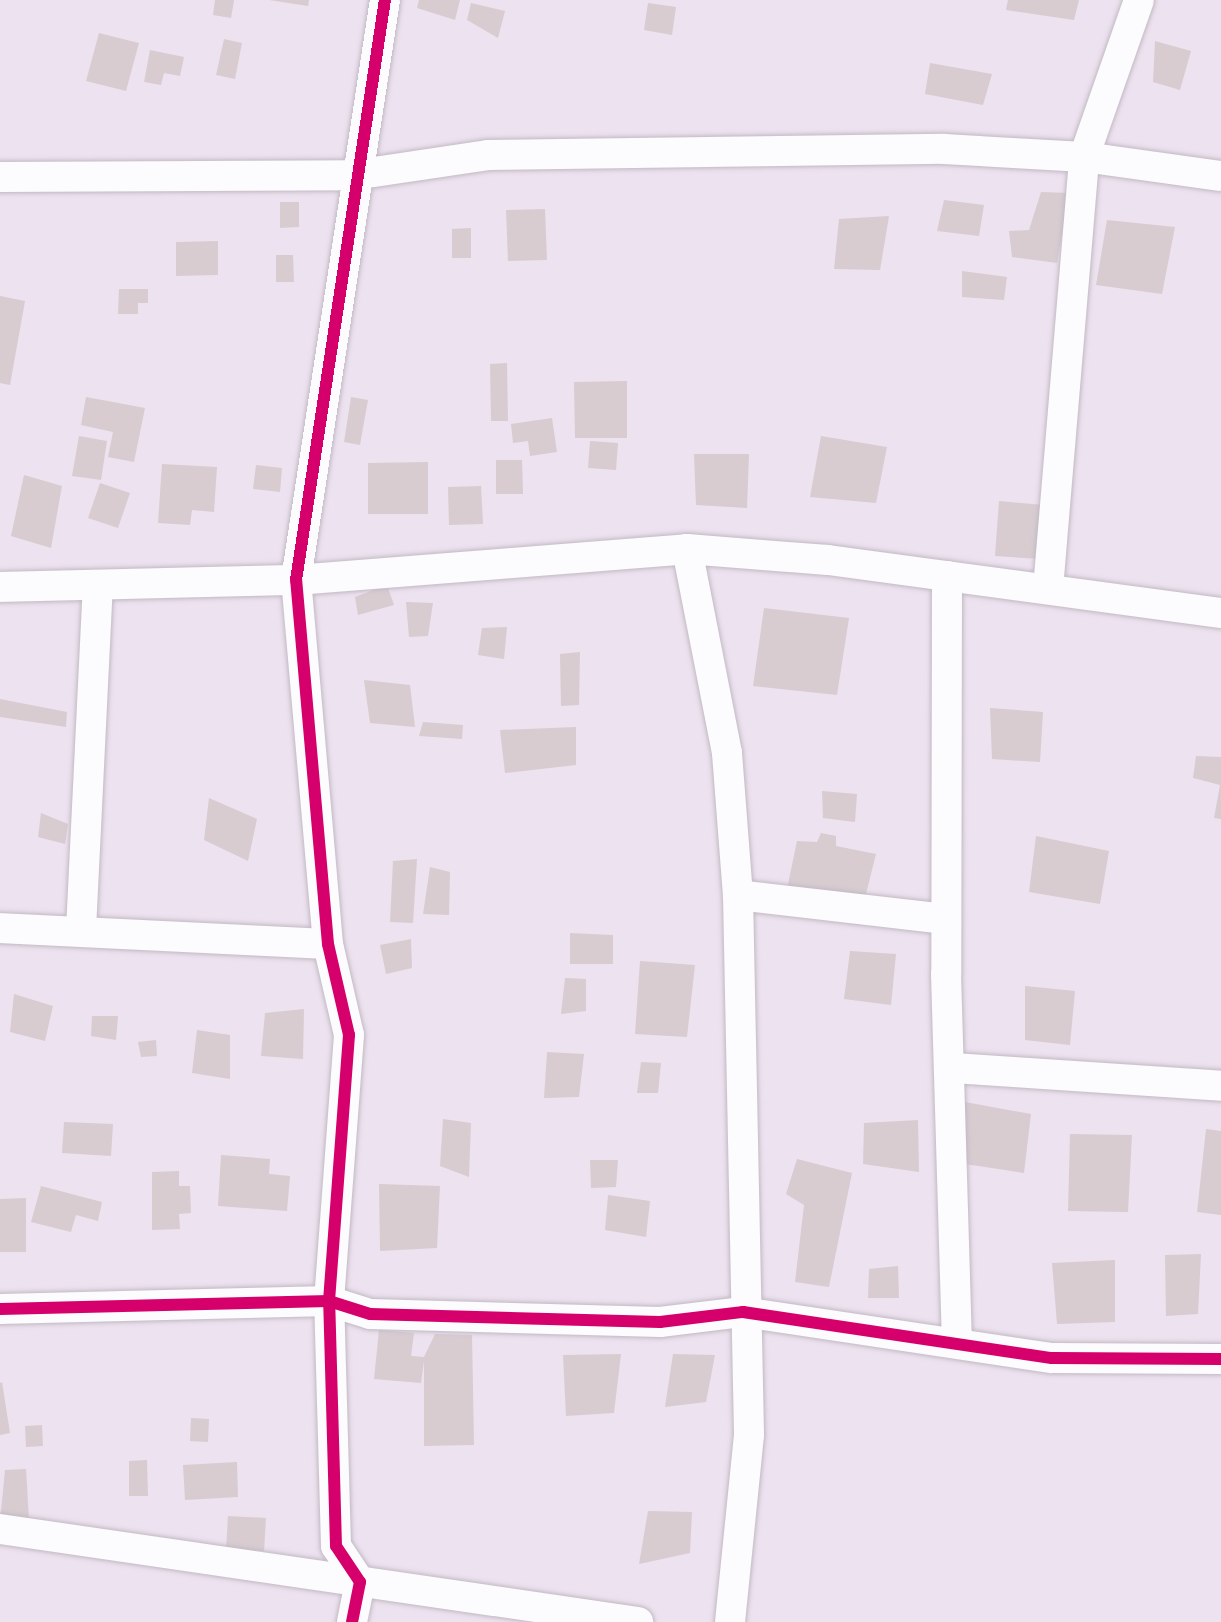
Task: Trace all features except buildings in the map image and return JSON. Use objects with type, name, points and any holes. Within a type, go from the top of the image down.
[{"type":"street","points":[[352,1622],[360,1582],[336,1546],[329,1301],[349,1035],[328,944],[296,580],[354,175],[385,0]]},
{"type":"street","points":[[1048,589],[1084,157],[1139,0]]},
{"type":"street","points":[[0,177],[354,175],[488,155],[944,149],[1084,157],[1221,176]]},
{"type":"street","points":[[0,587],[296,580],[687,549],[947,576],[1221,613]]},
{"type":"street","points":[[687,549],[727,753],[738,895],[743,1312],[749,1435],[730,1622]]},
{"type":"street","points":[[947,576],[946,919],[953,1068],[957,1342]]},
{"type":"street","points":[[81,930],[98,585]]},
{"type":"street","points":[[738,895],[946,919]]},
{"type":"street","points":[[0,928],[328,944]]},
{"type":"street","points":[[953,1068],[1221,1086]]},
{"type":"street","points":[[0,1309],[329,1301],[370,1314],[660,1322],[743,1312],[1052,1358],[1221,1359]]},
{"type":"street","points":[[0,1529],[638,1622]]},
{"type":"cycle path","points":[[352,1622],[360,1582],[336,1546],[329,1301],[349,1035],[328,944],[296,580],[385,0]]},
{"type":"cycle path","points":[[0,1309],[329,1301],[370,1314],[660,1322],[743,1312],[1052,1358],[1221,1359]]}]
